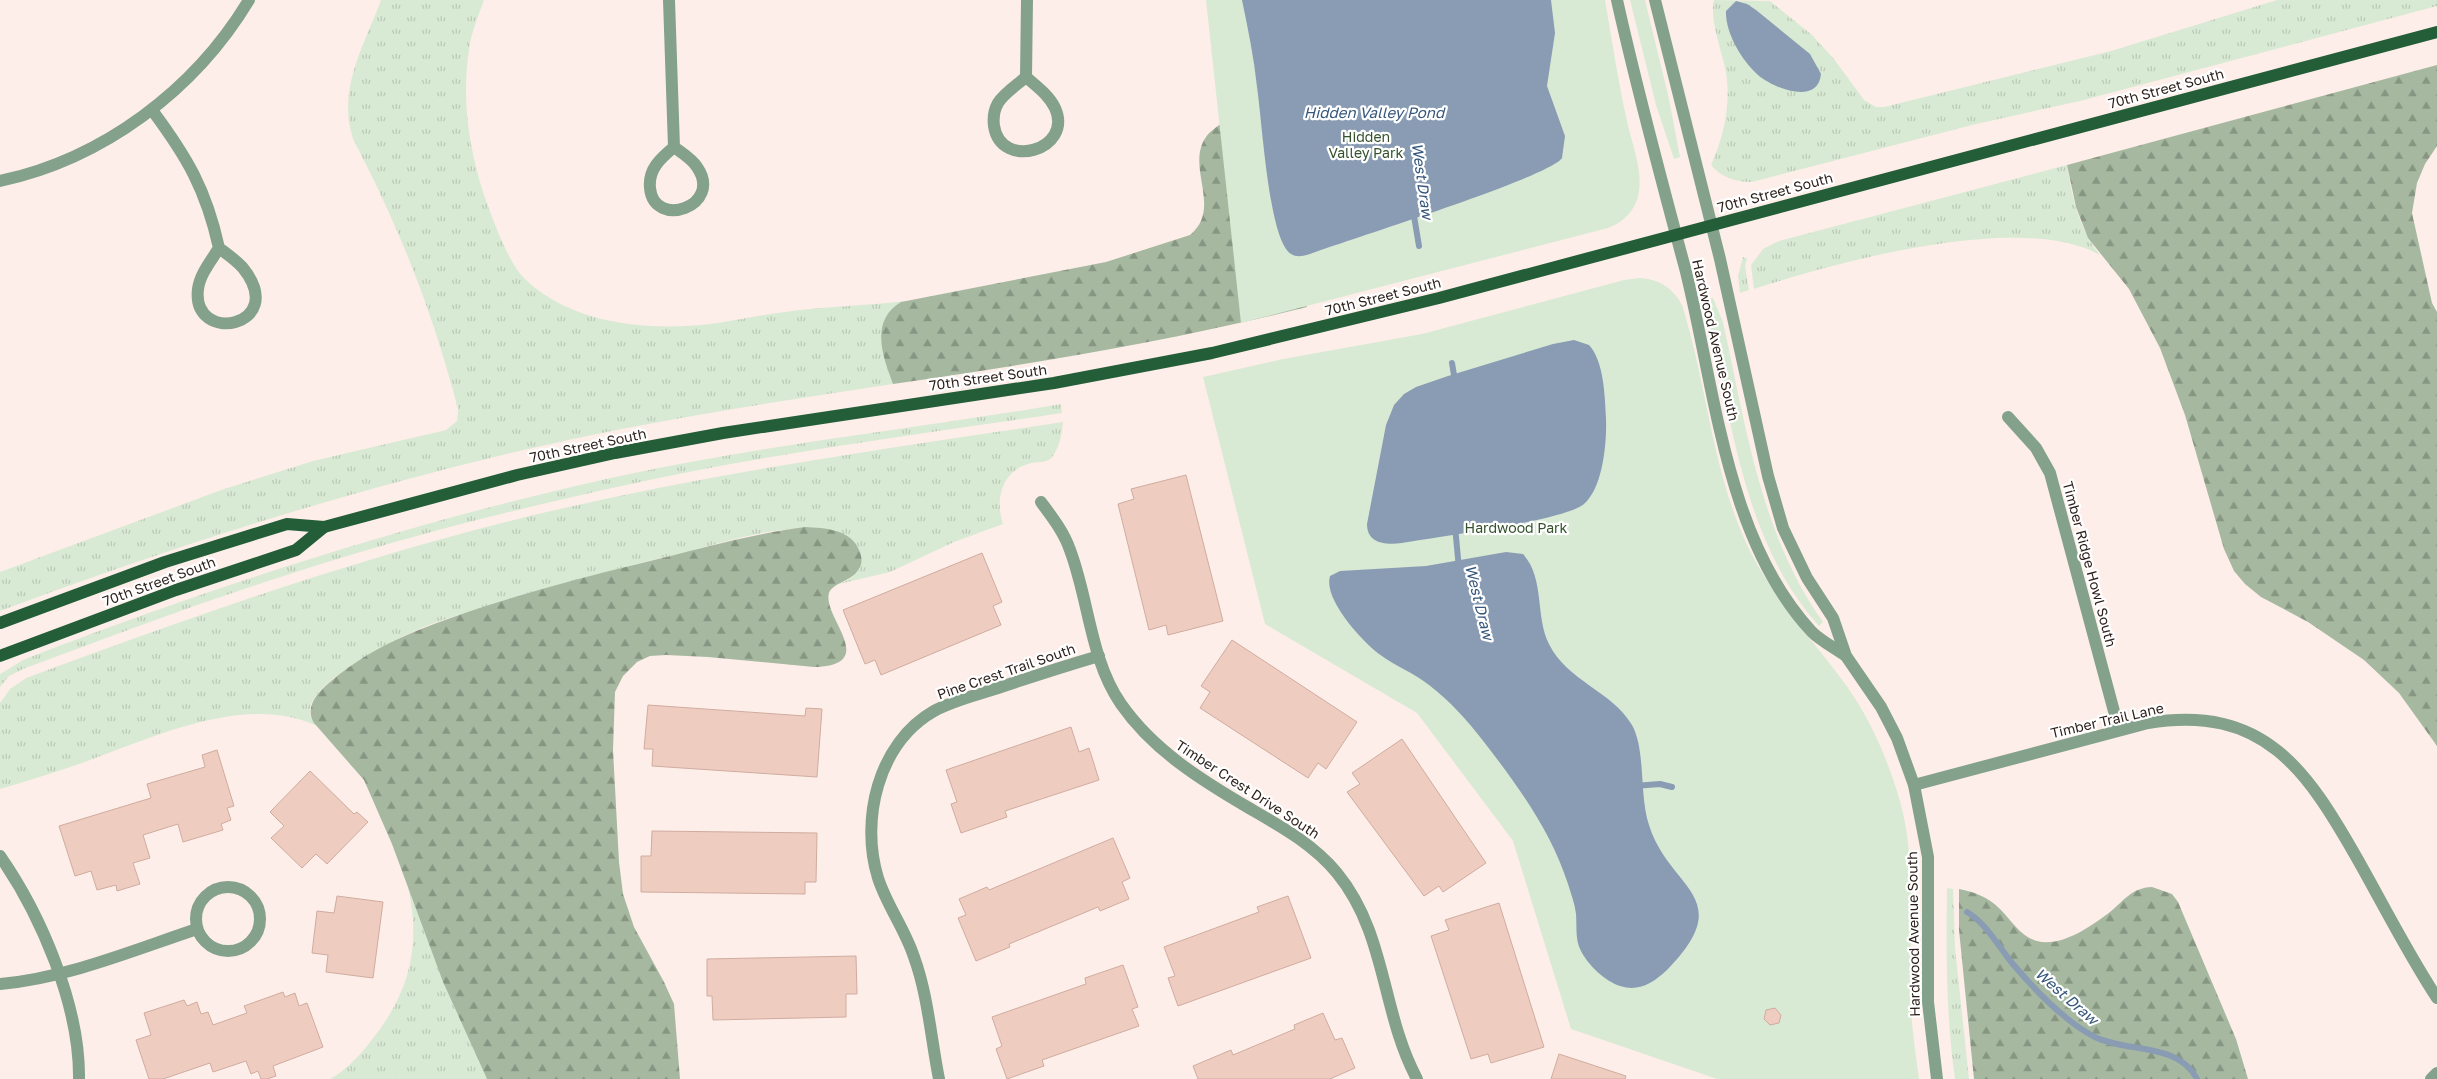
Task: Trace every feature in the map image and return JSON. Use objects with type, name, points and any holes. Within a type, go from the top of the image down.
[{"type":"main road","name":"70th Street South","points":[[0,623],[165,562],[287,524],[324,527],[470,487],[641,448],[813,418],[1054,383],[1212,353],[1439,298],[2437,32]]},
{"type":"main road","name":"70th Street South","points":[[2,656],[176,590],[296,550],[324,527]]},
{"type":"street","points":[[0,181],[23,175],[84,152],[125,129],[152,110],[204,62],[228,33],[249,0]]},
{"type":"street","points":[[669,0],[674,147],[697,166],[703,182],[701,196],[696,202],[674,210],[665,208],[654,201],[649,183],[651,173],[656,164],[674,147]]},
{"type":"street","points":[[1026,77],[1000,101],[994,117],[997,134],[1004,144],[1015,150],[1028,152],[1041,148],[1050,141],[1056,130],[1057,119],[1053,105],[1026,77],[1027,0]]},
{"type":"street","name":"Hardwood Avenue South","points":[[1617,0],[1734,483],[1746,518],[1760,553],[1778,584],[1808,626],[1814,633],[1846,656]]},
{"type":"street","name":"Hardwood Avenue South","points":[[1655,0],[1710,225],[1768,476],[1783,528],[1807,578],[1832,618],[1846,656],[1881,708],[1897,738],[1914,785],[1928,857],[1928,1002],[1937,1079]]},
{"type":"street","points":[[152,110],[184,155],[199,182],[210,209],[219,248],[244,269],[256,294],[256,304],[252,312],[244,318],[228,323],[219,323],[211,320],[203,312],[199,301],[198,290],[201,279],[219,248]]},
{"type":"street","name":"Timber Ridge Howl South","points":[[2008,417],[2036,448],[2050,473],[2120,730]]},
{"type":"street","name":"Timber Crest Drive South","points":[[1041,502],[1060,529],[1070,551],[1099,656],[1116,696],[1136,724],[1154,743],[1212,786],[1298,838],[1322,857],[1341,879],[1367,921],[1400,1038],[1417,1079]]},
{"type":"street","name":"Pine Crest Trail South","points":[[940,1079],[919,972],[910,945],[881,885],[874,864],[871,824],[875,794],[882,774],[900,742],[920,721],[934,712],[968,698],[1099,656]]},
{"type":"street","name":"Timber Trail Lane","points":[[1914,785],[2120,730],[2172,720],[2210,720],[2242,730],[2280,752],[2300,771],[2325,804],[2437,998]]},
{"type":"street","points":[[0,856],[17,880],[68,994],[79,1066],[79,1079]]},
{"type":"street","points":[[228,886],[239,888],[253,898],[258,908],[260,920],[258,931],[251,941],[236,950],[225,951],[214,948],[204,941],[197,929],[196,914],[199,903],[216,888],[228,886]]},
{"type":"street","points":[[0,984],[60,973],[197,929]]},
{"type":"street","points":[[2431,1079],[2437,1073]]},
{"type":"green space","points":[[381,0],[484,0],[471,38],[467,63],[466,101],[470,139],[478,176],[502,242],[516,268],[536,288],[550,298],[587,315],[627,324],[648,326],[690,326],[800,310],[905,301],[893,308],[886,316],[882,326],[881,338],[885,361],[893,384],[670,420],[581,437],[468,463],[333,500],[199,541],[0,611],[0,572],[224,489],[313,461],[446,430],[457,421],[458,409],[426,304],[386,205],[353,139],[349,121],[350,85],[360,51]]},
{"type":"green space","name":"Hidden Valley Park","points":[[1206,0],[1605,0],[1618,76],[1640,178],[1638,196],[1634,207],[1623,220],[1608,228],[1241,323]]},
{"type":"green space","points":[[1630,0],[1645,0],[1669,99],[1680,157],[1674,159],[1656,105]]},
{"type":"green space","points":[[1714,0],[1770,1],[1812,35],[1834,59],[1864,100],[1876,107],[1884,107],[2111,51],[2277,0],[2437,0],[2437,6],[2080,101],[1976,124],[1752,182],[1730,178],[1720,173],[1711,165],[1723,131],[1728,96],[1726,72],[1713,16]]},
{"type":"green space","points":[[2437,65],[2437,146],[2425,164],[2417,183],[2412,213],[2432,303],[2437,312],[2437,746],[2399,693],[2364,660],[2308,622],[2261,597],[2245,584],[2234,571],[2224,549],[2185,415],[2160,348],[2129,289],[2088,238],[2076,207],[2067,165]]},
{"type":"green space","points":[[1223,122],[1307,307],[1204,331],[1101,351],[893,384],[883,351],[882,329],[885,319],[891,310],[901,302],[1106,262],[1190,235],[1199,224],[1203,213],[1204,200],[1199,161],[1201,149],[1206,137]]},
{"type":"green space","points":[[2067,165],[2071,189],[2082,224],[2100,255],[2066,243],[2025,238],[1978,239],[1929,245],[1879,255],[1832,266],[1754,289],[1751,265],[1763,249],[1779,241]]},
{"type":"green space","points":[[1743,257],[1747,259],[1745,266],[1749,290],[1740,293],[1738,276]]},
{"type":"green space","name":"Hardwood Park","points":[[1640,278],[1659,282],[1670,289],[1682,305],[1691,336],[1727,493],[1751,553],[1784,605],[1855,698],[1871,726],[1890,770],[1900,801],[1909,848],[1911,872],[1910,992],[1919,1079],[1717,1079],[1571,1029],[1513,841],[1417,713],[1265,624],[1203,377],[1283,359],[1422,334],[1624,280]]},
{"type":"green space","points":[[1713,298],[1723,322],[1758,478],[1784,552],[1802,588],[1823,622],[1819,626],[1794,594],[1774,559],[1758,522],[1745,483],[1709,324],[1707,299]]},
{"type":"green space","points":[[1061,404],[1062,413],[734,463],[583,495],[455,526],[329,562],[187,609],[23,669],[9,676],[0,687],[0,674],[23,660],[43,652],[263,574],[412,528],[563,489],[639,472],[797,444]]},
{"type":"green space","points":[[1063,422],[1059,444],[1051,459],[1019,468],[1006,480],[1000,497],[1003,524],[954,542],[890,572],[839,584],[853,576],[860,568],[862,558],[858,549],[851,541],[841,534],[829,530],[798,528],[763,533],[729,541],[608,571],[538,591],[449,618],[412,632],[356,662],[323,688],[313,701],[310,713],[317,726],[290,717],[261,714],[232,716],[173,730],[68,768],[0,789],[0,703],[10,689],[26,678],[216,609],[408,548],[603,499],[800,462]]},
{"type":"green space","points":[[805,527],[829,529],[844,534],[856,544],[860,552],[861,566],[858,570],[853,576],[834,587],[829,593],[829,603],[844,638],[846,649],[844,658],[834,664],[814,667],[708,657],[650,656],[637,662],[623,676],[615,692],[613,750],[619,862],[623,894],[634,927],[674,1004],[680,1079],[487,1079],[443,982],[392,844],[364,780],[314,723],[311,711],[314,700],[330,682],[366,656],[385,645],[447,619],[527,593],[603,572],[743,538]]},
{"type":"green space","points":[[408,887],[443,982],[487,1079],[330,1079],[349,1066],[360,1055],[386,1020],[404,985],[412,948],[413,928]]},
{"type":"green space","points":[[2152,887],[2172,894],[2178,902],[2236,1039],[2248,1079],[1974,1079],[1959,930],[1959,889],[1976,893],[1986,898],[2000,909],[2026,936],[2037,941],[2046,942],[2066,938],[2086,929],[2133,892]]},
{"type":"green space","points":[[1947,888],[1953,889],[1955,948],[1969,1079],[1955,1079],[1952,1055],[1947,984]]},
{"type":"water","name":"Hidden Valley Pond","points":[[1242,0],[1551,0],[1555,33],[1547,86],[1565,136],[1562,158],[1549,167],[1523,179],[1445,208],[1307,255],[1297,256],[1291,254],[1286,249],[1280,236],[1270,196],[1254,65]]},
{"type":"water","points":[[1736,1],[1747,4],[1756,10],[1810,54],[1821,74],[1818,84],[1804,92],[1784,89],[1765,80],[1752,69],[1736,46],[1728,28],[1726,11]]},
{"type":"water","points":[[1574,340],[1589,345],[1594,352],[1601,370],[1605,400],[1606,428],[1600,476],[1596,487],[1584,504],[1552,516],[1469,533],[1390,544],[1378,542],[1370,536],[1367,524],[1386,425],[1394,405],[1404,394],[1416,387],[1448,376],[1553,344]]},
{"type":"water","points":[[1506,552],[1523,554],[1530,564],[1537,586],[1545,633],[1557,657],[1578,677],[1613,703],[1632,725],[1639,747],[1644,800],[1649,825],[1658,847],[1693,894],[1698,909],[1697,925],[1688,945],[1662,975],[1640,987],[1627,988],[1614,984],[1598,972],[1584,956],[1579,947],[1576,914],[1568,884],[1561,864],[1543,827],[1521,792],[1472,726],[1437,691],[1379,654],[1363,640],[1338,607],[1329,585],[1330,576],[1340,571],[1426,566]]},
{"type":"building","points":[[1186,475],[1223,621],[1168,635],[1166,625],[1149,630],[1118,504],[1134,499],[1131,489]]},
{"type":"building","points":[[982,553],[1002,602],[993,606],[1001,625],[881,675],[875,660],[865,664],[843,610]]},
{"type":"building","points":[[1232,640],[1357,722],[1326,769],[1318,763],[1308,778],[1200,708],[1210,692],[1201,686]]},
{"type":"building","points":[[648,705],[805,716],[806,708],[822,709],[817,777],[652,766],[653,749],[644,749]]},
{"type":"building","points":[[1071,727],[1079,752],[1089,748],[1099,780],[1005,811],[1007,817],[961,833],[951,804],[957,802],[946,770]]},
{"type":"building","points":[[1402,739],[1486,863],[1443,892],[1439,886],[1424,896],[1347,792],[1360,784],[1352,773]]},
{"type":"building","points":[[217,750],[234,806],[227,808],[231,820],[221,824],[223,830],[183,842],[178,824],[143,835],[150,858],[133,863],[140,884],[117,891],[116,885],[97,890],[91,871],[75,876],[59,826],[151,798],[147,784],[205,767],[202,755]]},
{"type":"building","points":[[310,771],[354,814],[357,812],[368,822],[327,864],[316,854],[302,868],[271,838],[284,826],[270,812]]},
{"type":"building","points":[[652,831],[817,833],[816,882],[805,882],[805,894],[641,892],[641,856],[651,856]]},
{"type":"building","points":[[1113,838],[1130,878],[1122,882],[1129,899],[1100,911],[1098,907],[1009,944],[1010,947],[976,961],[958,918],[966,915],[959,899],[987,887],[989,890]]},
{"type":"building","points":[[337,896],[383,902],[373,978],[326,972],[328,955],[312,953],[317,911],[334,913]]},
{"type":"building","points":[[1288,896],[1311,958],[1178,1006],[1168,978],[1175,976],[1164,947],[1259,912],[1257,907]]},
{"type":"building","points":[[1499,903],[1544,1047],[1491,1063],[1488,1054],[1471,1059],[1431,936],[1449,930],[1445,920]]},
{"type":"building","points":[[856,956],[857,994],[846,994],[846,1017],[713,1020],[712,996],[707,996],[707,959]]},
{"type":"building","points":[[1123,965],[1138,1007],[1132,1009],[1139,1026],[1042,1060],[1044,1066],[1007,1079],[996,1049],[1002,1046],[992,1017],[1086,984],[1085,978]]},
{"type":"building","points":[[283,992],[285,997],[295,993],[299,1006],[307,1003],[323,1047],[273,1066],[276,1076],[267,1079],[261,1079],[258,1071],[251,1074],[246,1061],[213,1072],[210,1063],[163,1079],[149,1079],[136,1040],[151,1035],[144,1013],[184,1000],[187,1006],[197,1002],[201,1014],[208,1012],[213,1025],[247,1013],[244,1006]]},
{"type":"building","points":[[1775,1008],[1781,1015],[1779,1023],[1770,1025],[1764,1019],[1766,1010]]},
{"type":"building","points":[[1323,1013],[1335,1040],[1342,1038],[1355,1068],[1330,1079],[1198,1079],[1193,1066],[1231,1050],[1233,1055],[1295,1029],[1294,1025]]},
{"type":"building","points":[[1559,1054],[1626,1076],[1625,1079],[1551,1079]]},
{"type":"waterway","name":"West Draw","points":[[1413,210],[1419,246]]},
{"type":"waterway","name":"West Draw","points":[[1452,363],[1455,381]]},
{"type":"waterway","name":"West Draw","points":[[1455,526],[1459,569]]},
{"type":"waterway","name":"West Draw","points":[[1634,786],[1660,784],[1672,787]]},
{"type":"waterway","name":"West Draw","points":[[1967,912],[1986,929],[2030,983],[2072,1023],[2095,1037],[2108,1042],[2151,1050],[2178,1059],[2188,1067],[2197,1079]]}]
